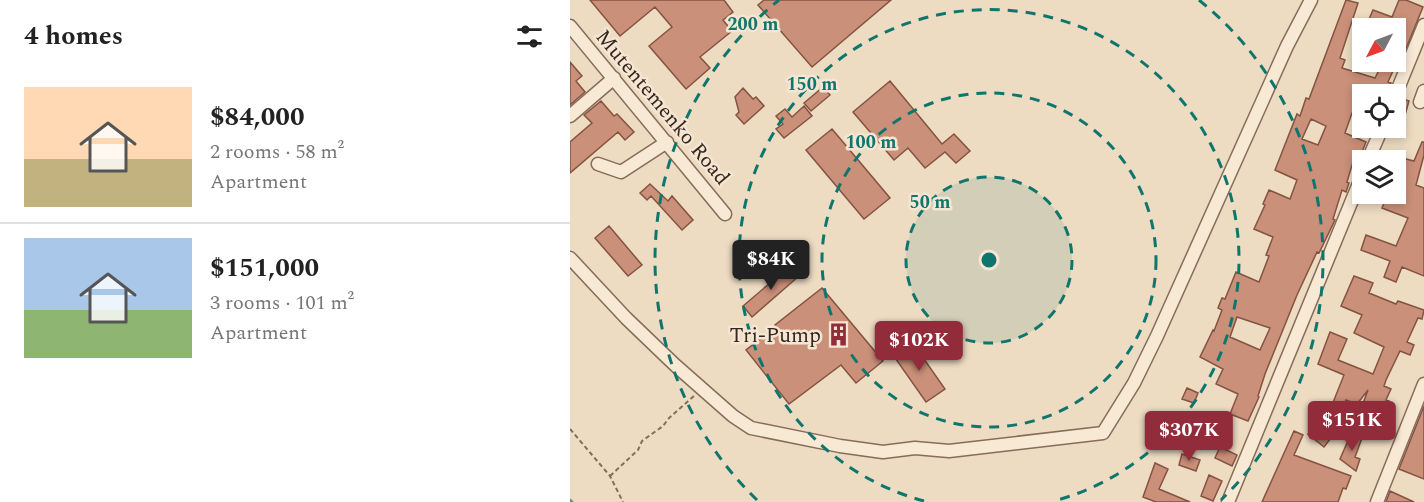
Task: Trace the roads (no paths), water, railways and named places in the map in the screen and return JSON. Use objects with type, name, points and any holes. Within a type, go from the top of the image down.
[{"type":"street","points":[[570,258],[626,318],[703,391],[751,428],[883,452],[915,448],[949,451],[1103,433],[1134,383],[1157,336],[1287,46],[1311,0]]},
{"type":"street","points":[[1400,84],[1424,25]]},
{"type":"street","name":"Mutentemenko Road","points":[[570,26],[725,214]]},
{"type":"street","points":[[570,116],[614,78]]},
{"type":"street","points":[[598,164],[621,172],[667,142]]},
{"type":"street","points":[[1228,502],[1352,200]]},
{"type":"street","points":[[1377,502],[1424,384]]},
{"type":"place","name":"Tri-Pump","points":[[839,335]]}]
